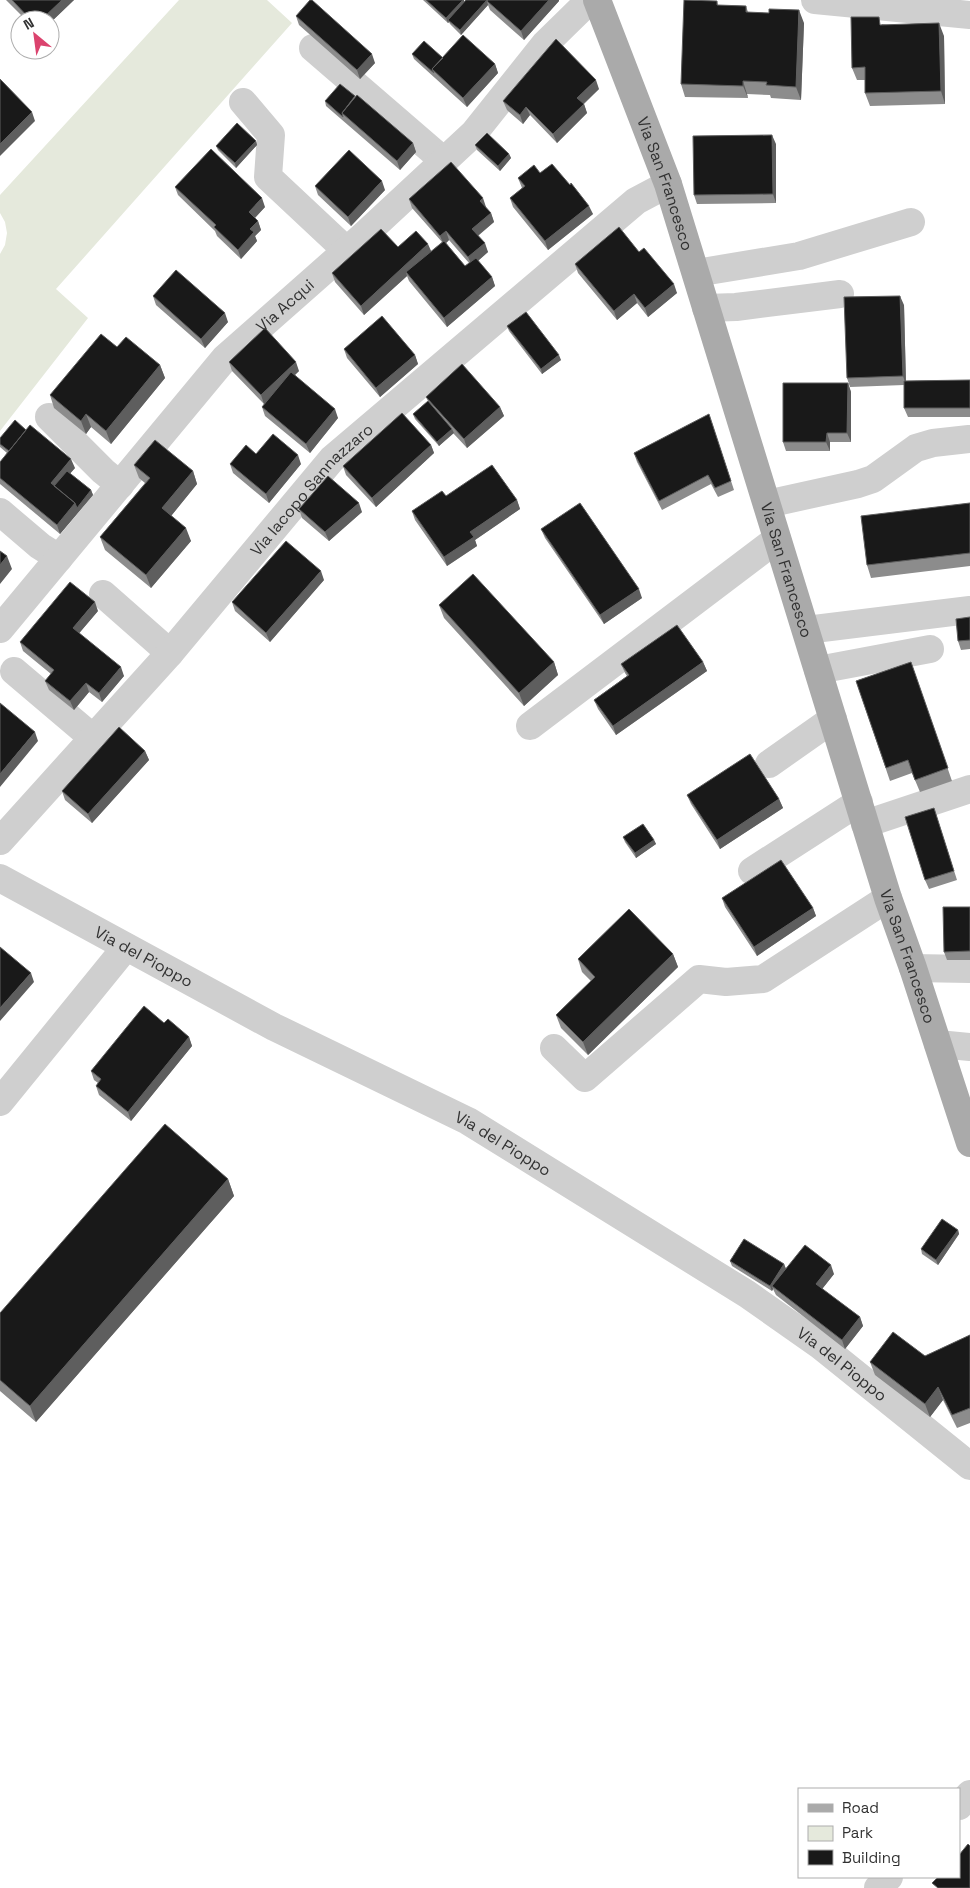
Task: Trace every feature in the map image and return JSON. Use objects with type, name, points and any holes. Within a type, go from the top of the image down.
[{"type":"main road","name":"Via San Francesco","points":[[597,0],[668,184],[888,898],[970,1143]]},
{"type":"street","name":"Via Acqui","points":[[0,629],[225,358],[347,251],[474,133],[545,44],[590,0]]},
{"type":"street","points":[[815,0],[970,15]]},
{"type":"street","points":[[313,48],[444,161]]},
{"type":"street","points":[[243,102],[272,135],[268,177],[347,251]]},
{"type":"street","name":"Via Iacopo Sannazzaro","points":[[0,841],[170,653],[332,459],[636,201],[668,184]]},
{"type":"street","points":[[696,273],[799,256],[912,222]]},
{"type":"street","points":[[706,308],[736,307],[840,294]]},
{"type":"street","points":[[49,417],[103,471],[120,485]]},
{"type":"street","points":[[767,504],[858,484],[873,479],[916,448],[934,443],[969,439]]},
{"type":"street","points":[[0,512],[40,546],[59,558]]},
{"type":"street","points":[[530,726],[778,539]]},
{"type":"street","points":[[103,594],[170,653]]},
{"type":"street","points":[[806,630],[970,610]]},
{"type":"street","points":[[818,670],[930,649]]},
{"type":"street","points":[[14,670],[94,738]]},
{"type":"street","points":[[769,764],[833,719]]},
{"type":"street","points":[[752,871],[862,813],[970,789]]},
{"type":"street","name":"Via del Pioppo","points":[[0,878],[274,1027],[485,1131],[747,1294],[821,1346],[970,1466]]},
{"type":"street","points":[[554,1048],[584,1078],[699,979],[726,982],[763,979],[888,898]]},
{"type":"street","points":[[0,1102],[126,947]]},
{"type":"street","points":[[913,968],[970,969]]},
{"type":"street","points":[[938,1044],[970,1047]]},
{"type":"street","points":[[960,1805],[970,1794]]},
{"type":"street","points":[[878,1888],[888,1878]]},
{"type":"green space","points":[[179,0],[267,0],[292,23],[56,289],[88,318],[0,431],[0,254],[5,245],[7,233],[5,222],[0,213],[0,195]]},
{"type":"building","points":[[12,0],[62,0],[52,10],[22,10]]},
{"type":"building","points":[[310,0],[372,54],[357,70],[296,16]]},
{"type":"building","points":[[426,0],[463,0],[446,18]]},
{"type":"building","points":[[466,0],[487,0],[460,30],[448,20]]},
{"type":"building","points":[[488,0],[549,0],[521,31]]},
{"type":"building","points":[[684,0],[717,1],[717,5],[746,6],[746,12],[769,13],[769,9],[799,10],[796,87],[766,85],[767,82],[743,81],[743,86],[681,84]]},
{"type":"building","points":[[851,17],[879,17],[880,25],[939,23],[941,91],[865,93],[865,67],[852,68]]},
{"type":"building","points":[[463,35],[495,64],[463,98],[432,69]]},
{"type":"building","points":[[556,39],[596,80],[577,98],[584,104],[553,134],[526,107],[520,115],[503,101]]},
{"type":"building","points":[[424,41],[443,58],[432,69],[434,73],[412,54]]},
{"type":"building","points":[[0,79],[32,112],[0,144]]},
{"type":"building","points":[[340,84],[355,96],[342,113],[343,117],[325,101]]},
{"type":"building","points":[[357,95],[413,143],[397,161],[342,113]]},
{"type":"building","points":[[237,123],[256,141],[235,163],[216,146]]},
{"type":"building","points":[[487,133],[509,154],[498,166],[475,145]]},
{"type":"building","points":[[772,135],[773,194],[694,195],[693,136]]},
{"type":"building","points":[[211,149],[262,198],[249,212],[258,221],[250,229],[254,232],[238,250],[214,227],[216,225],[175,187]]},
{"type":"building","points":[[349,150],[382,181],[348,217],[315,186]]},
{"type":"building","points":[[451,162],[483,198],[480,201],[491,213],[472,229],[485,243],[468,257],[446,231],[440,236],[409,199]]},
{"type":"building","points":[[552,164],[570,185],[571,183],[589,206],[545,241],[510,198],[525,186],[518,178],[534,165],[540,173]]},
{"type":"building","points":[[619,227],[639,252],[644,248],[674,284],[645,308],[634,294],[614,311],[575,264]]},
{"type":"building","points":[[381,229],[398,247],[416,231],[428,244],[361,306],[332,273]]},
{"type":"building","points":[[444,241],[465,266],[476,258],[492,277],[444,318],[406,272]]},
{"type":"building","points":[[176,270],[225,313],[201,339],[153,296]]},
{"type":"building","points":[[900,296],[903,376],[847,378],[844,297]]},
{"type":"building","points":[[526,312],[559,355],[541,369],[507,326]]},
{"type":"building","points":[[382,316],[415,355],[376,388],[344,349]]},
{"type":"building","points":[[265,328],[296,362],[261,395],[229,362]]},
{"type":"building","points":[[101,334],[117,347],[126,337],[160,365],[106,431],[86,414],[81,421],[50,395]]},
{"type":"building","points":[[462,364],[500,407],[464,439],[426,397]]},
{"type":"building","points":[[291,372],[335,409],[306,444],[262,407]]},
{"type":"building","points":[[970,380],[970,408],[904,408],[904,381]]},
{"type":"building","points":[[783,383],[848,383],[847,433],[827,433],[826,442],[783,442]]},
{"type":"building","points":[[428,401],[452,429],[437,442],[413,414]]},
{"type":"building","points":[[402,413],[431,445],[372,498],[343,466]]},
{"type":"building","points":[[709,414],[731,481],[715,488],[708,475],[659,501],[634,453]]},
{"type":"building","points":[[15,420],[26,430],[9,451],[0,444],[0,438]]},
{"type":"building","points":[[30,425],[71,459],[51,483],[75,503],[57,525],[0,478],[0,462]]},
{"type":"building","points":[[273,434],[298,455],[266,494],[230,464],[246,445],[256,454]]},
{"type":"building","points":[[155,440],[193,471],[162,508],[186,528],[146,575],[100,537],[150,478],[134,465]]},
{"type":"building","points":[[492,465],[517,500],[470,532],[474,537],[444,557],[412,511],[442,491],[446,496]]},
{"type":"building","points":[[67,471],[91,490],[77,508],[75,503],[54,486]]},
{"type":"building","points":[[328,476],[359,503],[325,532],[299,509]]},
{"type":"building","points":[[580,503],[639,589],[600,615],[541,529]]},
{"type":"building","points":[[970,503],[970,553],[867,565],[861,516]]},
{"type":"building","points":[[286,541],[321,571],[266,633],[232,602]]},
{"type":"building","points":[[0,551],[7,556],[0,565]]},
{"type":"building","points":[[473,574],[554,662],[519,693],[439,605]]},
{"type":"building","points":[[70,582],[95,602],[73,628],[121,667],[99,693],[86,683],[70,701],[45,681],[54,670],[20,642]]},
{"type":"building","points":[[970,617],[970,640],[958,641],[956,619]]},
{"type":"building","points":[[677,625],[703,662],[613,726],[594,700],[629,675],[621,664]]},
{"type":"building","points":[[911,662],[948,768],[915,780],[908,760],[886,768],[856,681]]},
{"type":"building","points":[[0,703],[35,732],[0,774]]},
{"type":"building","points":[[119,727],[145,751],[88,814],[62,791]]},
{"type":"building","points":[[750,754],[779,799],[717,840],[687,795]]},
{"type":"building","points":[[934,808],[954,871],[925,880],[905,817]]},
{"type":"building","points":[[643,824],[654,840],[635,853],[623,837]]},
{"type":"building","points":[[781,860],[813,908],[754,947],[722,898]]},
{"type":"building","points":[[943,907],[970,907],[970,951],[944,952]]},
{"type":"building","points":[[629,909],[673,954],[583,1042],[556,1015],[595,977],[578,959]]},
{"type":"building","points":[[0,947],[31,973],[0,1008]]},
{"type":"building","points":[[144,1006],[164,1023],[168,1019],[189,1037],[128,1112],[96,1086],[101,1079],[91,1071]]},
{"type":"building","points":[[165,1124],[228,1179],[30,1406],[0,1380],[0,1313]]},
{"type":"building","points":[[942,1219],[958,1230],[936,1260],[921,1249]]},
{"type":"building","points":[[744,1239],[784,1264],[770,1286],[730,1261]]},
{"type":"building","points":[[805,1245],[831,1265],[816,1284],[860,1317],[842,1340],[772,1286]]},
{"type":"building","points":[[893,1332],[925,1356],[970,1335],[970,1408],[952,1415],[938,1387],[925,1404],[870,1362]]},
{"type":"building","points":[[968,1844],[970,1846],[970,1888],[938,1888],[932,1883],[937,1878],[960,1878],[960,1854]]}]
